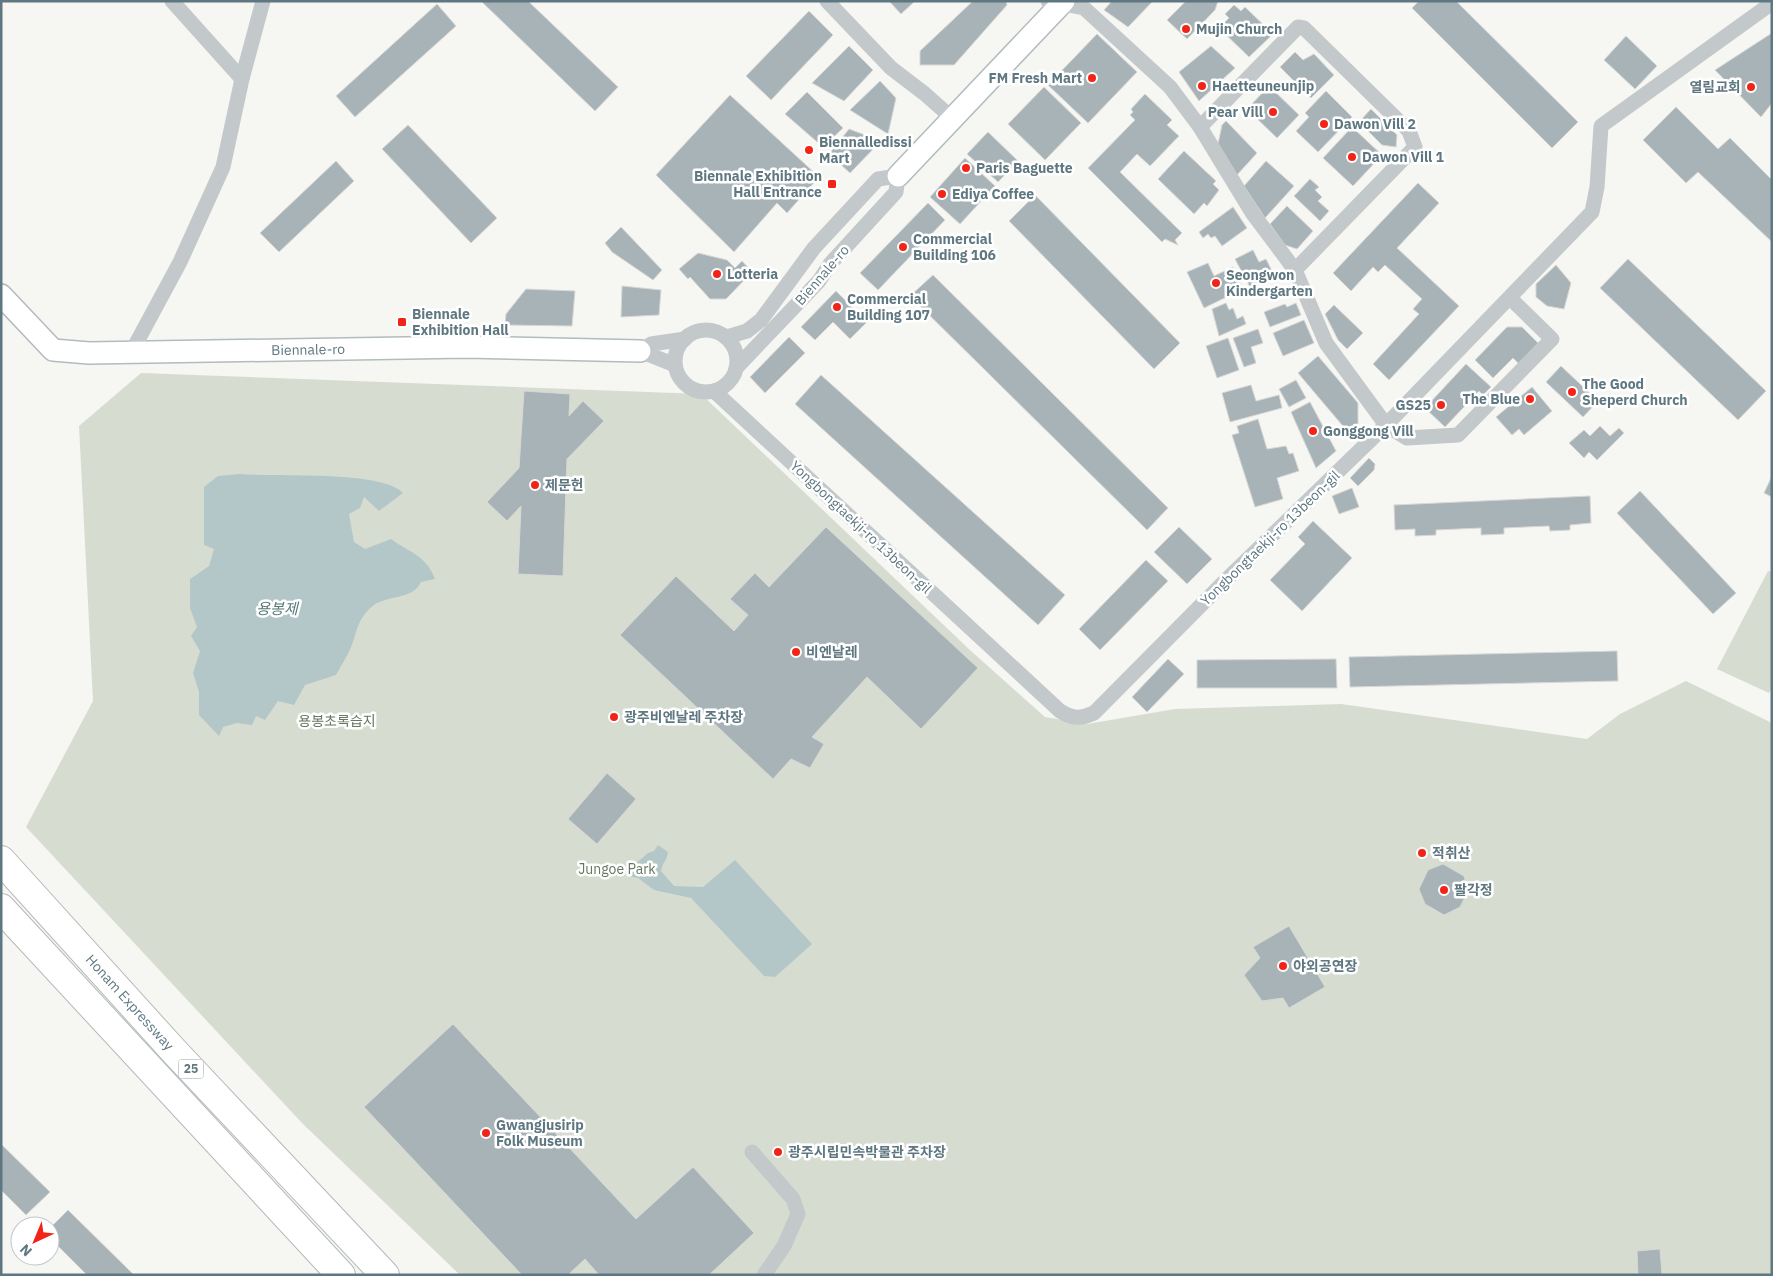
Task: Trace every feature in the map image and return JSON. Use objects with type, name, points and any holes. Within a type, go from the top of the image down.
[{"type":"highway","name":"Honam Expressway","points":[[1,860],[173,1050],[385,1275]]},
{"type":"highway","name":"25","points":[[1,908],[341,1275]]},
{"type":"street","points":[[172,1],[242,79]]},
{"type":"street","points":[[132,352],[180,262],[223,167],[242,79],[263,1]]},
{"type":"street","points":[[827,1],[891,68],[952,118]]},
{"type":"street","points":[[1058,2],[1084,8],[1170,87],[1200,127],[1253,214],[1295,270],[1326,343],[1386,425],[1407,438],[1458,435],[1552,339],[1510,298]]},
{"type":"street","name":"Biennale-ro","points":[[736,368],[819,281],[830,264],[896,192],[898,176],[1058,2]]},
{"type":"street","name":"Yongbongtaekji-ro 13beon-gil","points":[[714,391],[1060,711],[1069,717],[1081,719],[1094,713],[1225,581],[1386,425],[1592,212],[1597,187],[1601,126],[1772,4]]},
{"type":"street","points":[[1200,127],[1298,27],[1304,28],[1409,131],[1415,147],[1295,270]]},
{"type":"street","name":"Biennale-ro","points":[[727,337],[747,331],[762,320],[814,248],[878,179],[898,176]]},
{"type":"street","name":"Biennale-ro","points":[[1,295],[53,350],[132,352],[458,347],[640,351]]},
{"type":"street","points":[[640,351],[651,344],[685,339],[696,332],[706,331],[727,337],[736,354],[736,368],[730,381],[714,391],[703,392],[689,387],[678,375],[675,365],[676,355],[685,339]]},
{"type":"street","points":[[640,351],[675,365]]},
{"type":"street","points":[[752,1152],[793,1199],[798,1214],[784,1246],[764,1275]]},
{"type":"green space","name":"Jungoe Park","points":[[141,373],[701,394],[971,651],[1045,717],[1087,724],[1175,709],[1341,704],[1587,739],[1620,714],[1686,681],[1772,723],[1772,1275],[460,1275],[302,1123],[26,827],[93,701],[79,426]]},
{"type":"green space","points":[[1768,571],[1772,572],[1772,688],[1769,693],[1717,669]]},
{"type":"water","name":"용봉제","points":[[240,474],[326,476],[374,481],[392,486],[403,493],[379,511],[364,497],[360,508],[349,514],[354,542],[365,549],[391,539],[422,559],[435,579],[421,582],[417,588],[406,595],[374,605],[360,621],[349,652],[336,675],[305,685],[294,705],[278,701],[265,720],[256,716],[252,725],[237,723],[223,727],[219,736],[199,715],[199,692],[193,673],[200,651],[191,636],[197,627],[190,608],[190,579],[209,566],[214,549],[204,545],[204,487],[218,476]]},
{"type":"water","points":[[658,845],[668,852],[661,871],[674,886],[703,887],[735,860],[812,944],[775,977],[764,976],[691,898],[654,890],[638,878],[628,876],[629,869],[648,853],[654,851]]},
{"type":"building","points":[[481,1],[528,1],[618,87],[595,111]]},
{"type":"building","points":[[889,1],[915,1],[901,14]]},
{"type":"building","points":[[973,1],[1006,1],[1007,5],[954,65],[920,65],[920,51]]},
{"type":"building","points":[[1112,1],[1153,1],[1128,27],[1104,10]]},
{"type":"building","name":"Mujin Church","points":[[1186,1],[1218,1],[1215,10],[1187,39],[1167,20]]},
{"type":"building","points":[[1419,1],[1456,1],[1578,122],[1552,148],[1412,8]]},
{"type":"building","points":[[437,4],[456,26],[355,117],[336,96]]},
{"type":"building","points":[[1234,5],[1241,11],[1245,7],[1273,34],[1249,57],[1219,28],[1229,18],[1225,14]]},
{"type":"building","points":[[809,11],[833,35],[771,100],[746,76]]},
{"type":"building","name":"열림교회","points":[[1772,33],[1772,103],[1761,117],[1715,70]]},
{"type":"building","name":"FM Fresh Mart","points":[[1097,34],[1137,72],[1088,123],[1048,85]]},
{"type":"building","points":[[1626,36],[1657,66],[1635,89],[1604,60]]},
{"type":"building","points":[[849,46],[873,70],[844,101],[812,83]]},
{"type":"building","name":"Haetteuneunjip","points":[[1211,46],[1235,68],[1199,101],[1179,72]]},
{"type":"building","points":[[1295,52],[1303,60],[1314,54],[1334,75],[1311,98],[1280,67]]},
{"type":"building","points":[[880,81],[896,98],[888,134],[850,110]]},
{"type":"building","name":"Pear Vill","points":[[1269,86],[1299,115],[1277,138],[1247,109]]},
{"type":"building","points":[[1044,87],[1081,123],[1045,160],[1008,124]]},
{"type":"building","name":"Dawon Vill 2","points":[[1326,91],[1352,117],[1318,152],[1296,131],[1309,117],[1305,113]]},
{"type":"building","points":[[807,92],[843,128],[823,147],[785,114]]},
{"type":"building","points":[[1145,94],[1172,120],[1167,125],[1179,136],[1150,166],[1137,154],[1120,172],[1182,233],[1175,240],[1178,245],[1165,239],[1162,242],[1088,168],[1135,120],[1130,115],[1133,112],[1131,109]]},
{"type":"building","points":[[730,95],[819,177],[787,213],[777,203],[734,252],[656,175]]},
{"type":"building","points":[[1676,107],[1718,149],[1730,138],[1772,180],[1772,242],[1698,172],[1686,183],[1643,140]]},
{"type":"building","points":[[1371,109],[1397,135],[1396,147],[1382,145],[1359,122]]},
{"type":"building","points":[[1226,121],[1257,153],[1236,176],[1218,144],[1222,125]]},
{"type":"building","points":[[408,125],[497,218],[471,243],[382,149]]},
{"type":"building","name":"Dawon Vill 1","points":[[1352,127],[1382,155],[1353,186],[1323,158]]},
{"type":"building","points":[[849,129],[881,141],[850,173],[829,154]]},
{"type":"building","points":[[988,132],[1018,161],[998,182],[967,154]]},
{"type":"building","points":[[1184,151],[1216,181],[1213,184],[1219,190],[1207,206],[1204,203],[1194,214],[1158,179]]},
{"type":"building","points":[[965,158],[995,186],[960,224],[930,197]]},
{"type":"building","points":[[336,161],[354,181],[279,252],[260,233]]},
{"type":"building","points":[[1266,161],[1294,186],[1265,218],[1244,186]]},
{"type":"building","points":[[1310,179],[1319,187],[1315,190],[1322,197],[1318,201],[1329,211],[1320,221],[1294,196]]},
{"type":"building","points":[[1418,183],[1439,203],[1397,248],[1459,306],[1389,380],[1373,364],[1419,314],[1413,309],[1422,299],[1385,265],[1378,272],[1373,267],[1351,291],[1333,273]]},
{"type":"building","points":[[1035,195],[1180,343],[1154,369],[1009,221]]},
{"type":"building","name":"Commercial Building 106","points":[[928,203],[945,220],[878,290],[860,273]]},
{"type":"building","points":[[1287,206],[1313,231],[1297,249],[1285,245],[1270,224]]},
{"type":"building","points":[[1233,207],[1247,228],[1222,246],[1215,236],[1211,238],[1208,234],[1203,238],[1199,232]]},
{"type":"building","points":[[621,227],[662,270],[653,280],[612,252],[605,243]]},
{"type":"building","points":[[1253,250],[1259,262],[1266,259],[1274,275],[1250,287],[1235,259]]},
{"type":"building","name":"Lotteria","points":[[698,253],[727,260],[735,268],[742,261],[752,272],[726,299],[710,299],[690,277],[688,279],[679,269]]},
{"type":"building","points":[[1628,259],[1766,391],[1738,420],[1600,288]]},
{"type":"building","name":"Seongwon Kindergarten","points":[[1208,263],[1214,276],[1233,267],[1243,289],[1204,308],[1187,272]]},
{"type":"building","points":[[1556,265],[1571,283],[1564,309],[1547,306],[1536,297],[1536,284]]},
{"type":"building","points":[[933,275],[1168,508],[1147,530],[910,296]]},
{"type":"building","points":[[622,286],[661,290],[659,315],[621,317]]},
{"type":"building","points":[[526,289],[575,291],[572,326],[505,325],[506,314]]},
{"type":"building","name":"Commercial Building 107","points":[[836,291],[867,322],[850,339],[833,322],[815,340],[801,327]]},
{"type":"building","points":[[1226,303],[1229,310],[1233,308],[1237,319],[1243,316],[1246,324],[1219,336],[1212,309]]},
{"type":"building","points":[[1296,303],[1301,315],[1270,327],[1264,312],[1285,304],[1287,307]]},
{"type":"building","points":[[1334,305],[1363,333],[1347,349],[1338,340],[1325,314]]},
{"type":"building","points":[[1304,320],[1314,343],[1283,356],[1273,333]]},
{"type":"building","points":[[1507,327],[1522,327],[1538,343],[1519,364],[1513,358],[1493,378],[1475,360]]},
{"type":"building","points":[[1258,329],[1263,343],[1251,347],[1256,363],[1244,367],[1233,338]]},
{"type":"building","points":[[789,337],[805,353],[765,393],[750,377]]},
{"type":"building","points":[[1228,338],[1239,370],[1217,378],[1206,346]]},
{"type":"building","points":[[1318,356],[1358,403],[1358,424],[1348,432],[1298,373]]},
{"type":"building","points":[[1466,364],[1491,387],[1483,395],[1479,391],[1445,427],[1425,408]]},
{"type":"building","name":"The Good Sheperd Church","points":[[1561,366],[1598,401],[1583,417],[1546,382]]},
{"type":"building","points":[[821,375],[1065,595],[1038,625],[795,404]]},
{"type":"building","points":[[1296,380],[1306,398],[1289,407],[1279,389]]},
{"type":"building","points":[[1251,385],[1256,401],[1279,395],[1282,408],[1230,422],[1222,393]]},
{"type":"building","name":"The Blue","points":[[1532,387],[1552,411],[1524,435],[1519,429],[1512,435],[1496,417]]},
{"type":"building","name":"제문헌","points":[[524,391],[570,394],[569,416],[583,401],[604,421],[567,459],[563,576],[518,574],[521,506],[507,521],[487,502],[519,468]]},
{"type":"building","name":"Gonggong Vill","points":[[1310,402],[1336,451],[1316,468],[1291,412]]},
{"type":"building","points":[[1258,419],[1267,449],[1286,446],[1289,454],[1293,453],[1299,471],[1277,478],[1283,499],[1255,507],[1232,435],[1239,433],[1237,426]]},
{"type":"building","points":[[1600,426],[1610,436],[1619,428],[1624,433],[1597,460],[1589,452],[1584,458],[1569,443],[1584,430],[1590,436]]},
{"type":"building","points":[[1369,458],[1375,464],[1374,470],[1358,486],[1350,478]]},
{"type":"building","points":[[1772,476],[1772,497],[1764,493]]},
{"type":"building","points":[[1352,488],[1359,507],[1339,514],[1332,496]]},
{"type":"building","points":[[1640,491],[1736,593],[1713,614],[1617,513]]},
{"type":"building","points":[[1590,496],[1591,523],[1570,525],[1570,530],[1550,531],[1549,526],[1504,528],[1504,534],[1481,535],[1481,528],[1436,530],[1436,535],[1415,536],[1415,529],[1395,530],[1394,505]]},
{"type":"building","points":[[1313,521],[1352,558],[1302,611],[1270,580],[1305,544],[1298,537]]},
{"type":"building","points":[[826,527],[978,668],[921,729],[867,677],[812,737],[824,744],[810,768],[791,759],[773,779],[620,635],[676,576],[734,631],[748,615],[730,599],[755,573],[769,587]]},
{"type":"building","points":[[1179,527],[1212,559],[1187,584],[1154,552]]},
{"type":"building","points":[[1146,560],[1168,581],[1100,650],[1079,629]]},
{"type":"building","points":[[1617,651],[1618,681],[1350,687],[1349,657]]},
{"type":"building","points":[[1168,659],[1184,674],[1147,712],[1132,697]]},
{"type":"building","points":[[1336,659],[1337,688],[1197,688],[1197,660]]},
{"type":"building","points":[[607,773],[636,799],[597,844],[568,819]]},
{"type":"building","name":"팔각정","points":[[1443,864],[1464,876],[1468,891],[1460,907],[1444,915],[1425,904],[1419,889],[1428,870]]},
{"type":"building","name":"야외공연장","points":[[1289,926],[1325,987],[1289,1008],[1283,998],[1262,1001],[1244,975],[1260,958],[1253,947]]},
{"type":"building","points":[[453,1024],[636,1219],[693,1167],[754,1233],[709,1275],[599,1275],[585,1259],[568,1275],[522,1275],[364,1107]]},
{"type":"building","points":[[1,1144],[50,1192],[26,1215],[1,1190]]},
{"type":"building","points":[[68,1210],[134,1275],[87,1275],[60,1248],[60,1218]]},
{"type":"building","points":[[1660,1249],[1662,1275],[1638,1275],[1637,1251]]},
{"type":"place","name":"Mujin Church","points":[[1186,29]]},
{"type":"place","name":"FM Fresh Mart","points":[[1092,78]]},
{"type":"place","name":"Haetteuneunjip","points":[[1202,86]]},
{"type":"place","name":"열림교회","points":[[1751,87]]},
{"type":"place","name":"Pear Vill","points":[[1273,112]]},
{"type":"place","name":"Dawon Vill 2","points":[[1324,124]]},
{"type":"place","name":"Biennalledissi Mart","points":[[809,150]]},
{"type":"place","name":"Dawon Vill 1","points":[[1352,157]]},
{"type":"place","name":"Paris Baguette","points":[[966,168]]},
{"type":"place","name":"Biennale Exhibition Hall Entrance","points":[[832,184]]},
{"type":"place","name":"Ediya Coffee","points":[[942,194]]},
{"type":"place","name":"Commercial Building 106","points":[[903,247]]},
{"type":"place","name":"Lotteria","points":[[717,274]]},
{"type":"place","name":"Seongwon Kindergarten","points":[[1216,283]]},
{"type":"place","name":"Commercial Building 107","points":[[837,307]]},
{"type":"place","name":"Biennale Exhibition Hall","points":[[402,322]]},
{"type":"place","name":"The Good Sheperd Church","points":[[1572,392]]},
{"type":"place","name":"The Blue","points":[[1530,399]]},
{"type":"place","name":"GS25","points":[[1441,405]]},
{"type":"place","name":"Gonggong Vill","points":[[1313,431]]},
{"type":"place","name":"제문헌","points":[[535,485]]},
{"type":"place","name":"비엔날레","points":[[796,652]]},
{"type":"place","name":"광주비엔날레 주차장","points":[[614,717]]},
{"type":"place","name":"적취산","points":[[1422,853]]},
{"type":"place","name":"팔각정","points":[[1444,890]]},
{"type":"place","name":"야외공연장","points":[[1283,966]]},
{"type":"place","name":"Gwangjusirip Folk Museum","points":[[486,1133]]},
{"type":"place","name":"광주시립민속박물관 주차장","points":[[778,1152]]},
{"type":"park label","name":"용봉초록습지","points":[[337,721]]}]
